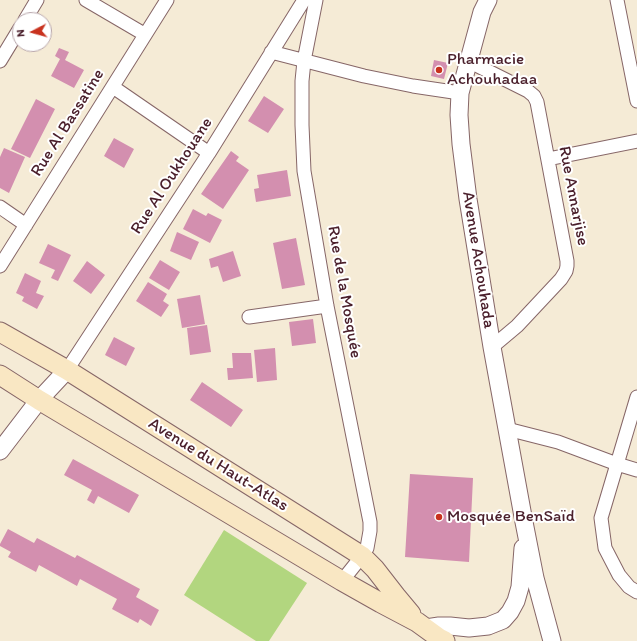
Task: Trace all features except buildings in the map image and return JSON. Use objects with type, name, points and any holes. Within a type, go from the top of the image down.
[{"type":"main road","name":"Avenue du Haut-Atlas","points":[[0,332],[67,370],[362,556],[376,570],[396,596],[422,625]]},
{"type":"main road","name":"Avenue du Haut-Atlas","points":[[0,375],[39,400],[342,581],[422,625],[445,641]]},
{"type":"street","points":[[30,12],[37,0]]},
{"type":"street","points":[[86,0],[144,34]]},
{"type":"street","name":"Rue Al Bassatine","points":[[0,266],[166,0]]},
{"type":"street","name":"Rue Al Oukhouane","points":[[67,370],[209,153],[304,0]]},
{"type":"street","name":"Rue de la Mosquée","points":[[316,0],[304,61],[302,89],[304,171],[327,306],[370,522],[367,548],[342,581]]},
{"type":"street","name":"Avenue Achouhada","points":[[488,0],[482,12],[468,61],[460,93],[459,115],[467,191],[492,347],[524,522]]},
{"type":"street","points":[[617,0],[637,102]]},
{"type":"street","points":[[0,61],[12,41]]},
{"type":"street","points":[[271,52],[364,76],[412,86],[460,93]]},
{"type":"street","name":"Rue Annarjise","points":[[468,61],[520,86],[534,96],[537,102],[566,253],[567,266],[561,279],[517,326],[492,347]]},
{"type":"street","points":[[113,87],[209,153]]},
{"type":"street","points":[[548,159],[637,141]]},
{"type":"street","points":[[0,208],[26,225]]},
{"type":"street","points":[[249,317],[327,306]]},
{"type":"street","points":[[0,449],[39,400],[67,370]]},
{"type":"street","points":[[637,397],[601,518],[605,548],[619,575],[629,587],[637,592]]},
{"type":"street","points":[[507,429],[558,442],[637,470]]},
{"type":"street","points":[[422,625],[469,628],[488,626],[503,620],[510,612],[516,601],[520,587],[524,522]]},
{"type":"street","points":[[524,522],[552,641]]},
{"type":"green space","points":[[224,530],[307,583],[269,641],[256,641],[184,595]]},
{"type":"place","name":"Pharmacie Achouhadaa","points":[[439,70]]},
{"type":"place","name":"Mosquée BenSaïd","points":[[439,517]]}]
